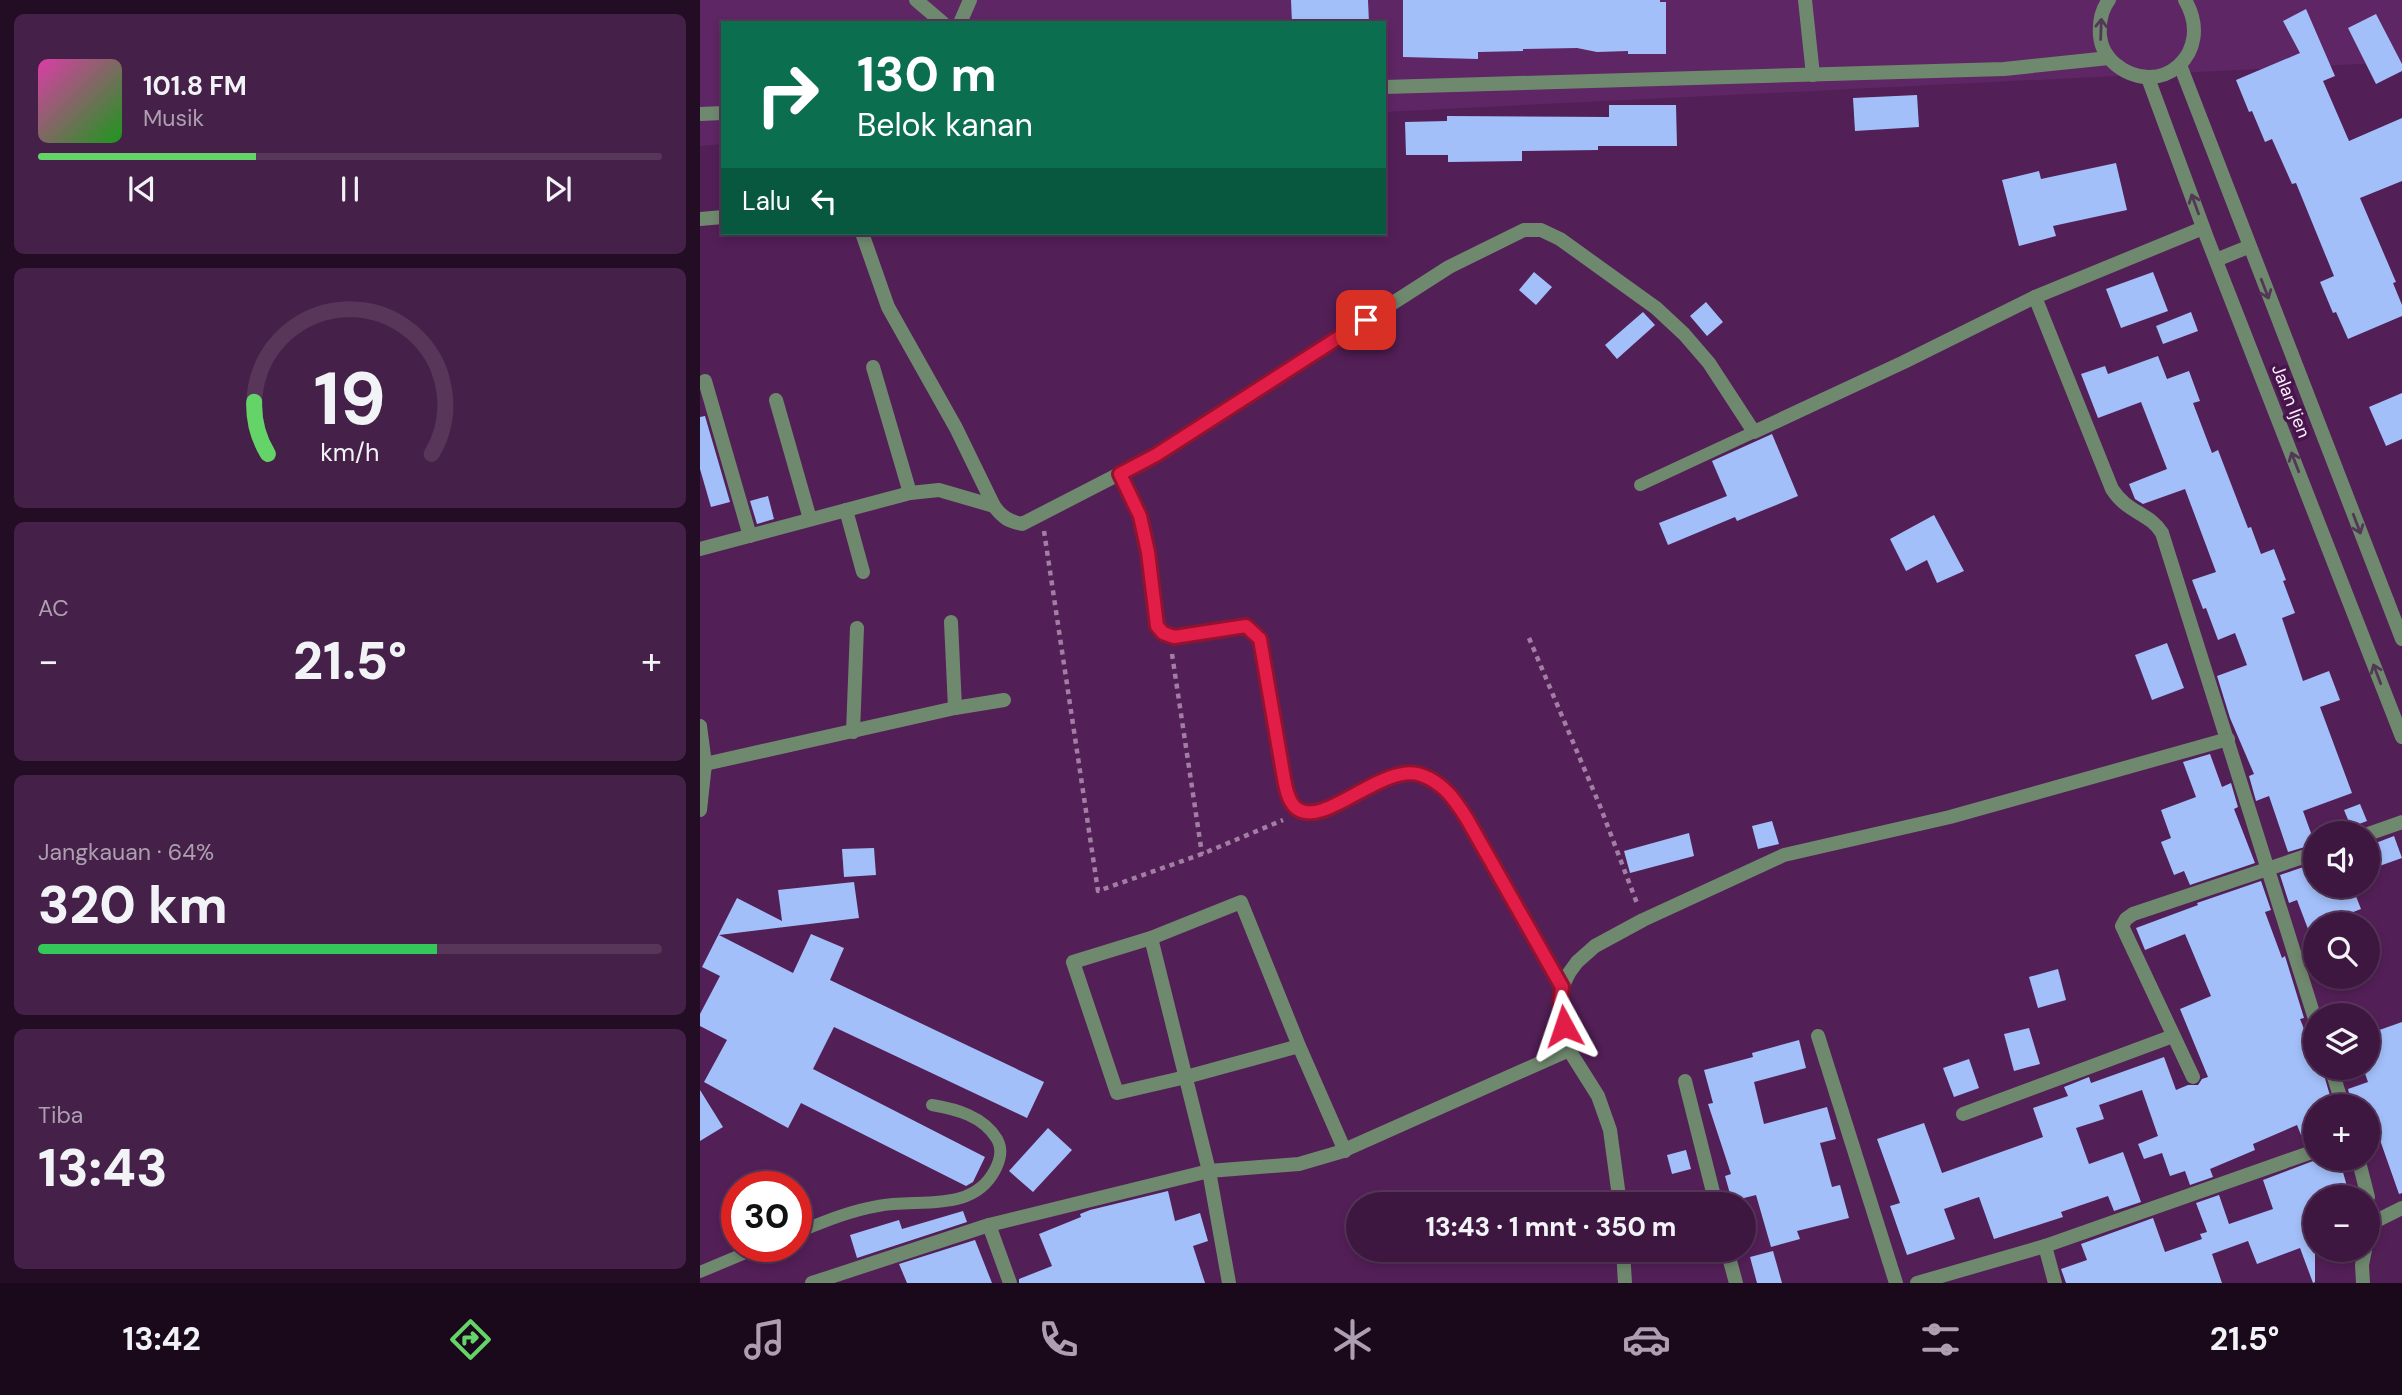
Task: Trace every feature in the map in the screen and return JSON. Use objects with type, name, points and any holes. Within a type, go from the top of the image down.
[{"type":"street","points":[[916,0],[941,21]]},
{"type":"street","points":[[961,21],[970,0]]},
{"type":"street","points":[[1805,0],[1813,75]]},
{"type":"street","points":[[2109,0],[2099,24],[2101,42],[2109,58],[2126,73],[2148,78],[2165,75],[2180,65],[2191,51],[2195,33],[2193,14],[2185,0]]},
{"type":"street","points":[[1386,87],[2004,69],[2109,58]]},
{"type":"street","name":"Jalan Ijen","points":[[2180,65],[2248,247],[2402,639]]},
{"type":"street","name":"Jalan Ijen","points":[[2148,78],[2203,228],[2402,737]]},
{"type":"street","points":[[700,114],[721,113]]},
{"type":"street","points":[[700,219],[721,217]]},
{"type":"street","points":[[863,235],[888,307],[956,428],[994,506],[1001,516],[1022,524],[1156,455],[1449,267],[1524,230],[1541,230],[1560,239],[1656,308],[1709,362],[1754,432],[2035,297],[2203,228]]},
{"type":"street","points":[[2216,260],[2248,247]]},
{"type":"street","points":[[2035,297],[2112,489],[2119,500],[2151,520],[2162,533],[2310,1003]]},
{"type":"street","points":[[873,367],[910,493]]},
{"type":"street","points":[[705,381],[750,536]]},
{"type":"street","points":[[776,400],[810,519]]},
{"type":"street","points":[[1120,474],[1140,516],[1148,552],[1157,626],[1174,637],[1246,626],[1260,639],[1287,793],[1295,807],[1308,814],[1322,811],[1400,773],[1419,774],[1436,782],[1451,794],[1467,819],[1562,987]]},
{"type":"street","points":[[700,549],[910,493],[939,491],[994,506]]},
{"type":"street","points":[[846,510],[863,572]]},
{"type":"street","points":[[951,622],[955,708]]},
{"type":"street","points":[[853,732],[857,628]]},
{"type":"street","points":[[705,764],[955,708],[1004,700]]},
{"type":"street","points":[[700,726],[705,764],[700,810]]},
{"type":"street","points":[[1618,1192],[1610,1130],[1598,1096],[1569,1051],[1560,1002],[1562,987],[1585,954],[1643,920],[1784,855],[1950,817],[2228,739]]},
{"type":"street","points":[[2380,830],[2402,822]]},
{"type":"street","points":[[2193,1077],[2122,926],[2133,914],[2303,857]]},
{"type":"street","points":[[1298,1046],[1117,1093],[1073,962],[1151,939],[1241,902],[1298,1046],[1345,1151]]},
{"type":"street","points":[[1151,939],[1209,1171],[1229,1283]]},
{"type":"street","points":[[1818,1036],[1896,1283]]},
{"type":"street","points":[[1962,1115],[2172,1036]]},
{"type":"street","points":[[812,1283],[989,1225],[1209,1171],[1299,1164],[1345,1151],[1569,1051]]},
{"type":"street","points":[[1685,1081],[1713,1192]]},
{"type":"street","points":[[1917,1283],[2045,1246],[2303,1155]]},
{"type":"street","points":[[2380,1219],[2402,1208]]},
{"type":"street","points":[[989,1225],[1010,1283]]},
{"type":"street","points":[[2045,1246],[2055,1283]]},
{"type":"street","points":[[1624,1262],[1625,1283]]},
{"type":"street","points":[[1730,1262],[1736,1283]]},
{"type":"street","points":[[2363,1262],[2363,1283]]},
{"type":"lane","points":[[1640,485],[1754,432]]},
{"type":"lane","points":[[812,1227],[881,1205],[946,1201],[966,1197],[985,1185],[999,1163],[1001,1149],[996,1138],[987,1127],[962,1111],[932,1105]]},
{"type":"lane","points":[[700,1272],[724,1262]]},
{"type":"path","points":[[1042,514],[1098,891],[1202,854],[1303,811]]},
{"type":"path","points":[[1169,635],[1202,854]]},
{"type":"path","points":[[1529,638],[1600,806],[1643,920]]},
{"type":"shaded area","points":[[700,0],[2402,0],[2402,62],[1386,112],[1386,21],[721,21],[721,144],[700,146]]},
{"type":"building","points":[[1291,0],[1368,0],[1369,21],[1292,21]]},
{"type":"building","points":[[1403,0],[1660,0],[1666,2],[1666,54],[1597,52],[1577,48],[1478,52],[1478,59],[1403,57]]},
{"type":"building","points":[[2306,9],[2335,76],[2323,81],[2349,141],[2402,118],[2402,181],[2360,198],[2396,282],[2393,283],[2402,305],[2402,316],[2348,339],[2320,282],[2334,276],[2296,183],[2292,184],[2272,139],[2265,142],[2236,80],[2300,53],[2283,21]]},
{"type":"building","points":[[2376,14],[2402,64],[2402,71],[2376,84],[2348,28]]},
{"type":"building","points":[[1917,95],[1919,127],[1855,131],[1853,98]]},
{"type":"building","points":[[1609,105],[1676,105],[1677,146],[1598,146],[1598,150],[1522,151],[1522,161],[1448,162],[1448,155],[1406,155],[1405,122],[1447,121],[1447,116],[1609,117]]},
{"type":"building","points":[[2116,163],[2127,210],[2053,226],[2056,236],[2019,246],[2002,180],[2039,171],[2041,179]]},
{"type":"building","points":[[1534,272],[1552,287],[1536,305],[1519,290]]},
{"type":"building","points":[[2153,272],[2168,311],[2121,328],[2106,289]]},
{"type":"building","points":[[1706,302],[1723,322],[1707,336],[1690,316]]},
{"type":"building","points":[[1643,312],[1655,325],[1617,359],[1605,345]]},
{"type":"building","points":[[2191,312],[2198,331],[2163,344],[2156,326]]},
{"type":"building","points":[[2158,356],[2167,379],[2189,371],[2200,401],[2193,403],[2212,453],[2218,450],[2261,554],[2274,549],[2286,580],[2283,581],[2295,613],[2282,618],[2303,681],[2329,671],[2340,700],[2320,707],[2352,793],[2303,811],[2307,821],[2303,821],[2303,848],[2288,852],[2269,796],[2256,801],[2249,776],[2254,774],[2230,718],[2217,676],[2247,665],[2235,633],[2218,640],[2192,580],[2216,572],[2185,489],[2143,504],[2135,499],[2129,484],[2167,469],[2141,402],[2098,418],[2081,374],[2105,366],[2108,374]]},
{"type":"building","points":[[2402,393],[2402,439],[2386,446],[2369,407]]},
{"type":"building","points":[[705,416],[730,502],[711,507],[700,469],[700,417]]},
{"type":"building","points":[[1772,434],[1798,496],[1737,521],[1735,517],[1668,545],[1659,523],[1727,496],[1712,461]]},
{"type":"building","points":[[768,496],[774,519],[757,524],[750,501]]},
{"type":"building","points":[[1934,515],[1964,571],[1937,583],[1927,560],[1906,571],[1890,539]]},
{"type":"building","points":[[2167,643],[2184,688],[2152,700],[2135,655]]},
{"type":"building","points":[[2210,754],[2222,787],[2231,783],[2238,807],[2234,809],[2255,863],[2190,885],[2184,871],[2174,875],[2161,842],[2171,838],[2161,810],[2196,797],[2183,762]]},
{"type":"building","points":[[2360,804],[2367,821],[2349,821],[2344,810]]},
{"type":"building","points":[[1772,821],[1779,844],[1758,849],[1752,826]]},
{"type":"building","points":[[1689,833],[1694,856],[1630,873],[1624,851]]},
{"type":"building","points":[[2394,836],[2402,858],[2380,866],[2380,841]]},
{"type":"building","points":[[874,848],[876,875],[844,877],[842,849]]},
{"type":"building","points":[[2303,867],[2303,898],[2357,898],[2361,909],[2353,912],[2303,912],[2303,916],[2297,900],[2289,903],[2280,875]]},
{"type":"building","points":[[2261,881],[2271,910],[2265,912],[2282,958],[2285,956],[2303,1015],[2300,1019],[2303,1026],[2303,1080],[2325,1080],[2330,1094],[2303,1094],[2303,1134],[2297,1125],[2253,1144],[2255,1150],[2210,1169],[2213,1177],[2190,1185],[2185,1171],[2170,1176],[2162,1153],[2144,1159],[2138,1144],[2158,1136],[2142,1090],[2099,1105],[2104,1119],[2076,1128],[2089,1164],[2123,1152],[2141,1202],[2114,1211],[2108,1196],[2061,1212],[2063,1217],[1994,1239],[1979,1197],[1944,1209],[1955,1239],[1907,1255],[1890,1206],[1900,1203],[1877,1139],[1924,1123],[1942,1173],[2043,1137],[2033,1108],[2068,1096],[2064,1087],[2089,1077],[2091,1083],[2164,1057],[2176,1090],[2188,1085],[2198,1085],[2202,1079],[2208,1077],[2180,1009],[2211,996],[2185,934],[2145,950],[2136,928],[2198,905],[2197,903]]},
{"type":"building","points":[[854,882],[859,918],[719,935],[793,973],[811,934],[844,948],[830,980],[1044,1082],[1027,1118],[834,1027],[813,1069],[985,1157],[973,1182],[966,1186],[801,1103],[788,1128],[704,1082],[727,1040],[700,1026],[700,1014],[720,976],[702,967],[737,898],[782,921],[778,890]]},
{"type":"building","points":[[2058,969],[2066,1000],[2038,1008],[2029,977]]},
{"type":"building","points":[[2402,1022],[2402,1193],[2399,1194],[2380,1140],[2380,1094],[2349,1094],[2348,1089],[2368,1082],[2367,1080],[2380,1080],[2380,1030]]},
{"type":"building","points":[[2029,1028],[2040,1064],[2014,1071],[2004,1034]]},
{"type":"building","points":[[1799,1040],[1806,1068],[1754,1082],[1764,1124],[1827,1107],[1836,1139],[1820,1143],[1832,1187],[1840,1185],[1849,1218],[1797,1231],[1800,1239],[1771,1247],[1756,1192],[1729,1192],[1725,1176],[1731,1174],[1708,1104],[1713,1103],[1704,1070],[1753,1057],[1752,1053]]},
{"type":"building","points":[[1969,1059],[1979,1088],[1954,1097],[1943,1068]]},
{"type":"building","points":[[700,1090],[723,1127],[700,1141]]},
{"type":"building","points":[[1048,1128],[1072,1150],[1033,1192],[1009,1171]]},
{"type":"building","points":[[1686,1150],[1691,1169],[1672,1174],[1667,1155]]},
{"type":"building","points":[[2303,1165],[2303,1171],[2343,1171],[2347,1185],[2303,1185],[2303,1256],[2300,1248],[2257,1264],[2248,1241],[2212,1254],[2222,1283],[2066,1283],[2061,1269],[2087,1260],[2081,1244],[2153,1218],[2165,1252],[2202,1239],[2200,1234],[2207,1232],[2196,1203],[2219,1195],[2229,1224],[2273,1209],[2263,1180]]},
{"type":"building","points":[[1168,1191],[1175,1221],[1200,1213],[1208,1241],[1193,1246],[1205,1283],[1019,1283],[1019,1279],[1052,1266],[1039,1234],[1081,1217],[1080,1214],[1090,1210]]},
{"type":"building","points":[[963,1211],[967,1222],[857,1258],[850,1235],[899,1220],[902,1229]]},
{"type":"building","points":[[975,1240],[992,1283],[907,1283],[899,1264]]},
{"type":"building","points":[[1773,1251],[1782,1283],[1757,1283],[1751,1262],[1756,1262],[1756,1255]]},
{"type":"building","points":[[2305,1262],[2315,1262],[2313,1283]]},
{"type":"route","points":[[1366,320],[1156,455],[1120,474],[1140,516],[1148,552],[1157,626],[1163,633],[1174,637],[1246,626],[1260,639],[1287,793],[1295,807],[1308,814],[1322,811],[1400,773],[1419,774],[1436,782],[1451,794],[1562,987],[1560,1002],[1564,1026]]}]
